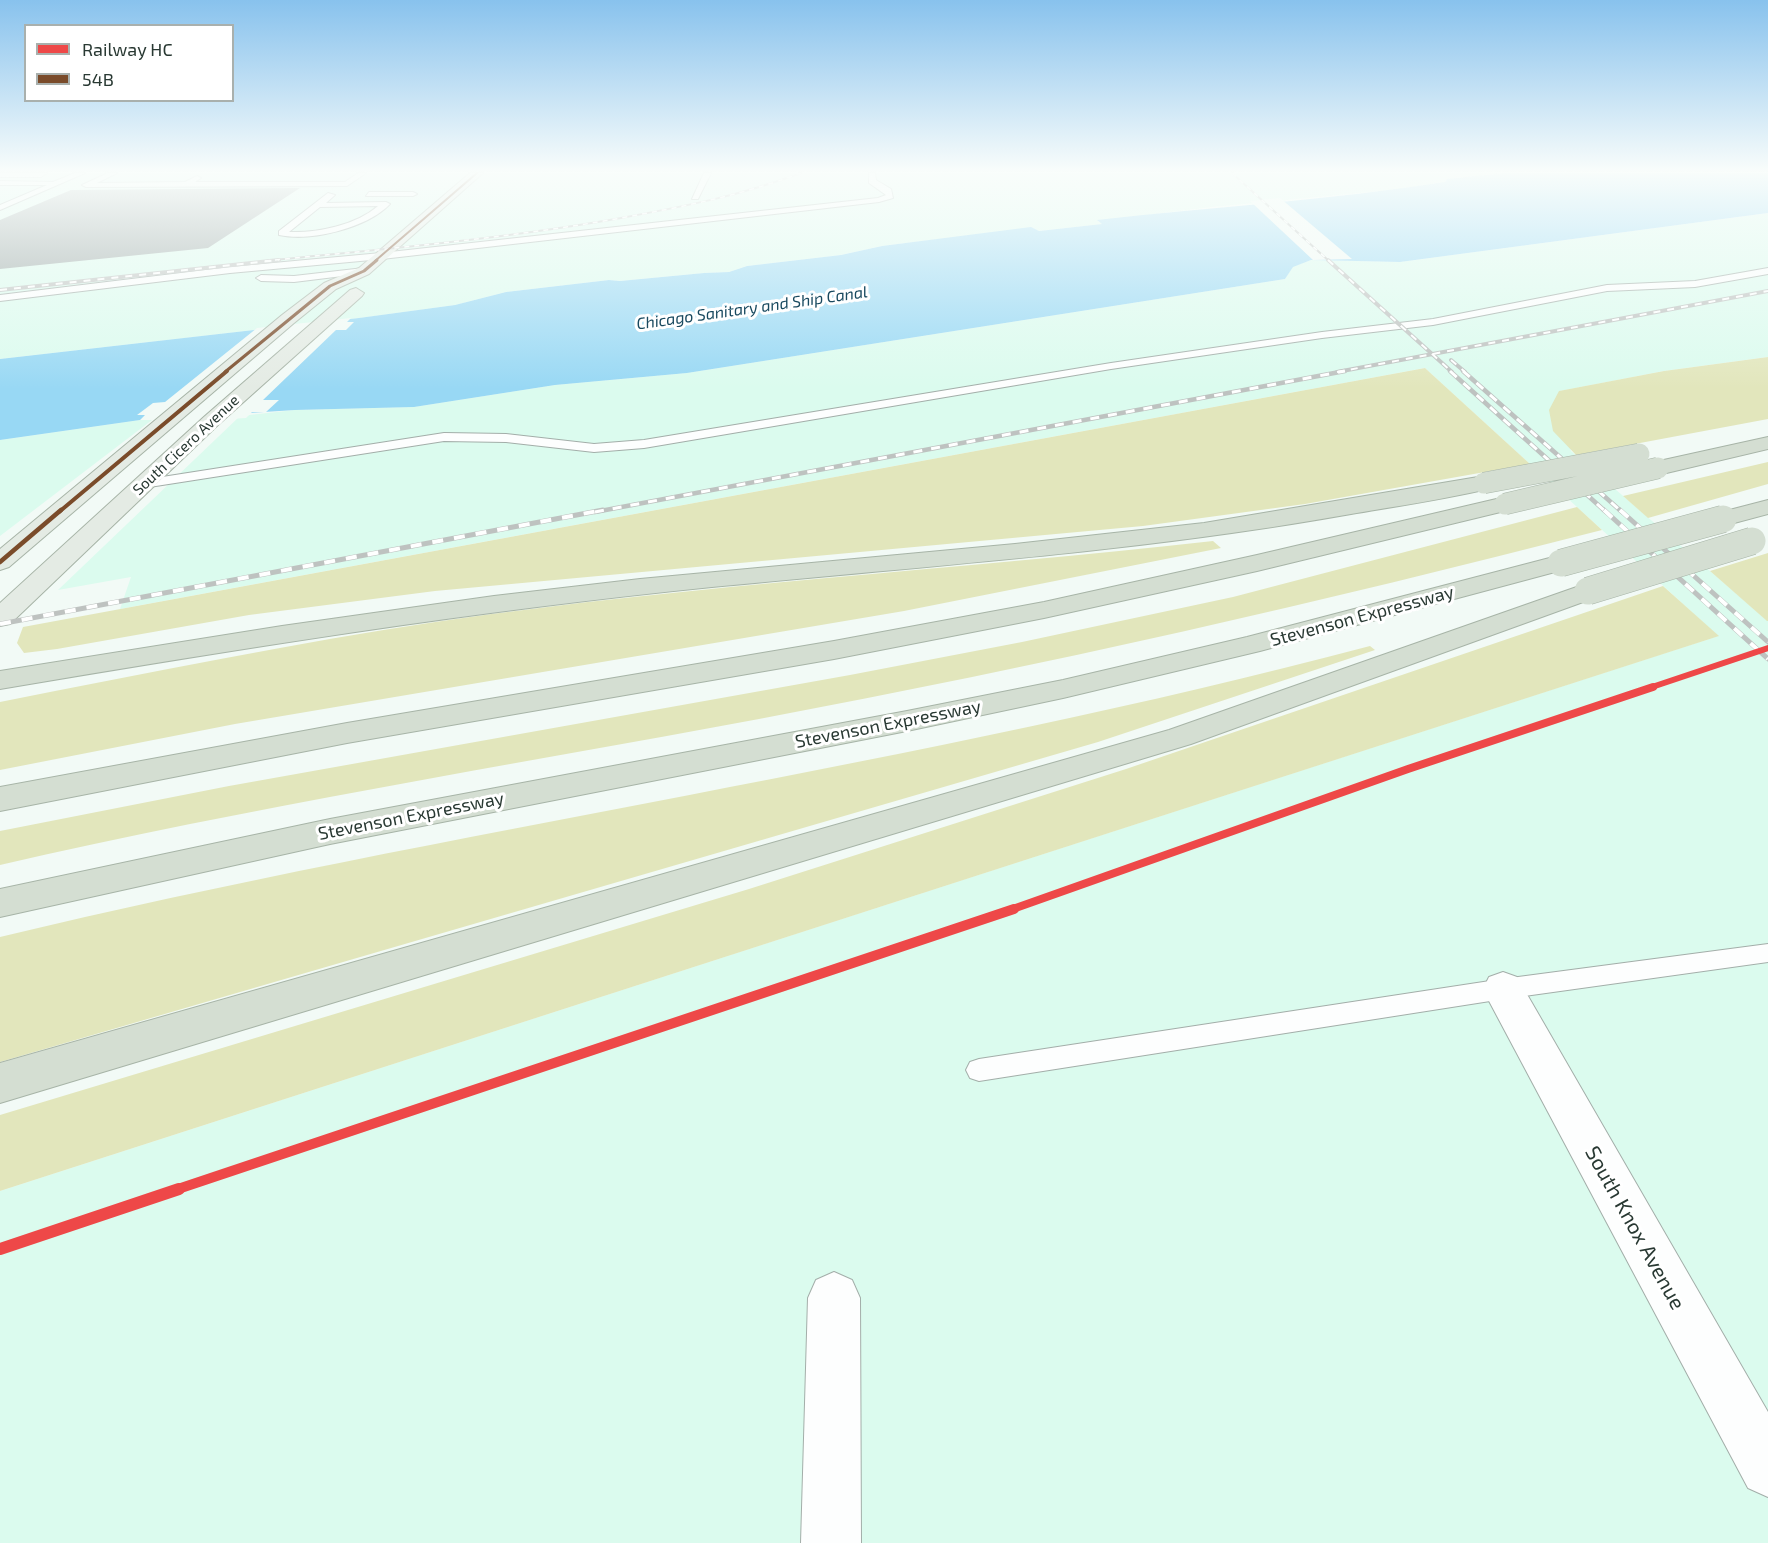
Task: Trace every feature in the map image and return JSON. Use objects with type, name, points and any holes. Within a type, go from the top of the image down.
[{"type":"highway","points":[[0,799],[335,735],[834,650],[1044,610],[1257,563],[1768,443]]},
{"type":"highway","points":[[0,680],[390,617],[568,594],[990,555],[1168,535],[1272,521],[1640,454],[1728,453]]},
{"type":"highway","name":"Stevenson Expressway","points":[[0,903],[427,812],[890,725],[1065,689],[1301,633],[1768,507]]},
{"type":"highway","points":[[0,1083],[1180,737],[1588,591],[1760,539]]},
{"type":"main road","name":"South Cicero Avenue","points":[[0,562],[288,319],[330,286],[364,271],[394,245]]},
{"type":"main road","name":"South Cicero Avenue","points":[[0,618],[212,420],[365,285],[364,271]]},
{"type":"street","name":"South Knox Avenue","points":[[1503,989],[1768,1468]]},
{"type":"street","points":[[831,1543],[834,1298]]},
{"type":"lane","points":[[0,298],[230,270],[473,245]]},
{"type":"lane","points":[[187,277],[294,279],[364,271]]},
{"type":"lane","points":[[143,484],[444,437],[506,438],[594,448],[644,444],[1111,366],[1344,332],[1433,322],[1607,288],[1695,284],[1768,271]]},
{"type":"lane","points":[[979,1070],[1503,989],[1768,953]]},
{"type":"shaded area","points":[[0,245],[890,245],[841,255],[747,266],[729,272],[609,280],[506,292],[455,305],[360,318],[0,359]]},
{"type":"shaded area","points":[[1528,245],[1768,245],[1768,357],[1664,371],[1560,391],[1571,451],[1768,621],[1768,1543],[0,1543],[0,1191],[1718,636],[1425,368],[120,609],[131,577],[58,590],[240,416],[295,410],[414,407],[555,385],[687,373],[1285,279],[1293,266],[1311,260],[1400,262]]},
{"type":"shaded area","points":[[1768,357],[1768,419],[1576,455],[1553,431],[1549,410],[1559,391],[1664,371]]},
{"type":"shaded area","points":[[1425,368],[1530,464],[1305,504],[1143,526],[435,591],[249,615],[24,653],[17,643],[23,627]]},
{"type":"shaded area","points":[[152,420],[0,536],[0,440]]},
{"type":"shaded area","points":[[1768,462],[1768,484],[1648,518],[1623,496]]},
{"type":"shaded area","points":[[1577,507],[1602,530],[1182,632],[865,699],[189,824],[0,865],[0,831],[229,786],[1022,642],[1233,597]]},
{"type":"shaded area","points":[[1213,541],[1221,548],[904,611],[235,724],[0,770],[0,702],[221,659],[442,621],[538,608],[730,587]]},
{"type":"shaded area","points":[[1768,553],[1768,621],[1767,621],[1710,571]]},
{"type":"shaded area","points":[[1663,586],[1719,636],[0,1191],[0,1115],[749,889],[1126,769]]},
{"type":"shaded area","points":[[1370,646],[1375,650],[1098,742],[0,1062],[0,937],[342,862],[1029,727]]},
{"type":"water","name":"Chicago Sanitary and Ship Canal","points":[[1528,245],[1400,262],[1311,260],[1293,267],[1285,279],[687,373],[555,385],[414,407],[295,410],[140,420],[0,440],[0,359],[359,318],[455,305],[506,292],[609,280],[729,272],[747,266],[841,255],[882,246]]},
{"type":"pier","points":[[1297,245],[1335,245],[1352,259],[1313,260]]},
{"type":"pier","points":[[351,318],[347,322],[354,322],[346,330],[336,330],[263,400],[279,400],[266,412],[252,412],[246,418],[213,420],[140,420],[145,415],[137,415],[153,403],[165,402],[257,328]]},
{"type":"building","points":[[0,245],[213,245],[208,248],[0,269]]},
{"type":"railway","points":[[265,261],[423,245]]},
{"type":"railway","points":[[1311,245],[1329,261]]},
{"type":"railway","points":[[0,290],[279,260]]},
{"type":"railway","points":[[1328,260],[1432,354]]},
{"type":"railway","points":[[1432,354],[1768,291]]},
{"type":"railway","points":[[1337,372],[1432,354]]},
{"type":"railway","points":[[1432,354],[1452,372]]},
{"type":"railway","points":[[1451,360],[1465,372]]},
{"type":"railway","points":[[595,512],[1345,371]]},
{"type":"railway","points":[[1450,371],[1606,512]]},
{"type":"railway","points":[[1463,371],[1622,512]]},
{"type":"railway","points":[[0,624],[603,510]]},
{"type":"railway","points":[[1604,510],[1768,659]]},
{"type":"railway","points":[[1620,510],[1768,642]]},
{"type":"rail line","name":"HC","points":[[0,1249],[1037,901],[1408,769],[1768,648]]},
{"type":"transit line","name":"54B","points":[[0,562],[288,319],[330,286],[364,271],[394,245]]}]
